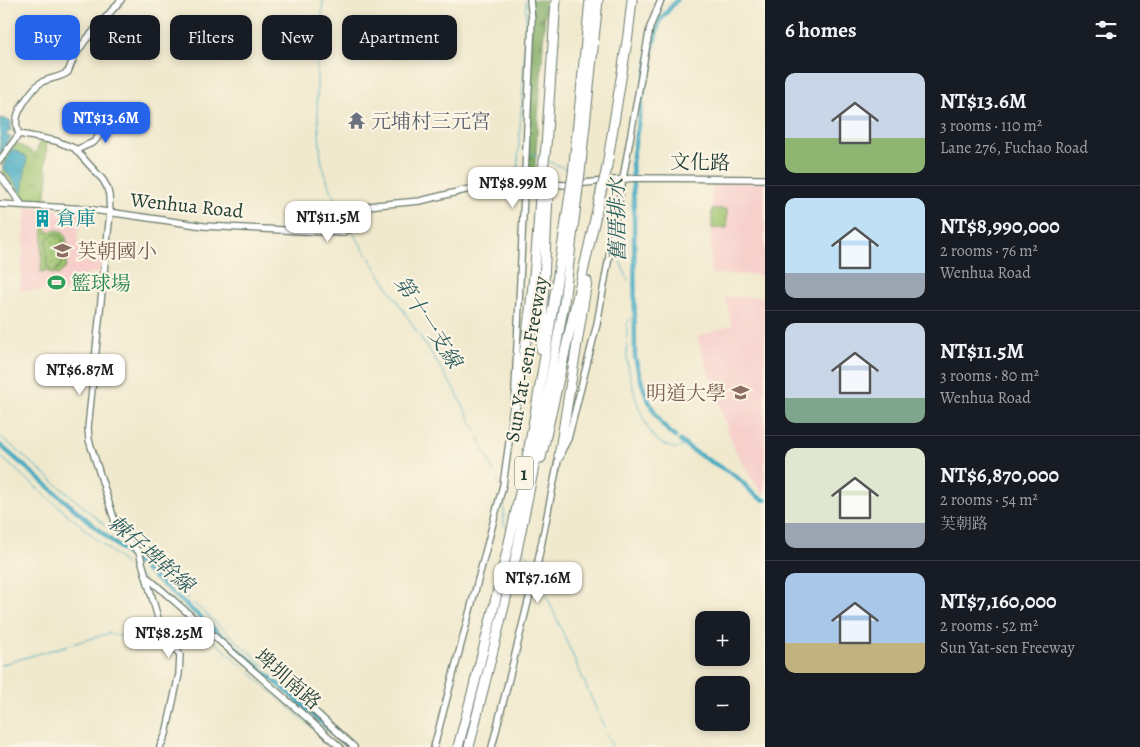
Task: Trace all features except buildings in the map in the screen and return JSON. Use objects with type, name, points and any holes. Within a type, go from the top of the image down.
[{"type":"highway","points":[[526,463],[540,375],[546,147],[556,0]]},
{"type":"highway","name":"Sun Yat-sen Freeway","points":[[577,174],[590,0]]},
{"type":"highway","name":"Sun Yat-sen Freeway","points":[[458,747],[504,568],[526,463],[574,195],[598,0]]},
{"type":"highway","points":[[513,570],[546,440],[606,172],[632,0]]},
{"type":"highway","points":[[513,416],[524,360],[534,290],[544,194]]},
{"type":"highway","name":"Sun Yat-sen Freeway","points":[[468,747],[513,570],[540,437],[564,303],[574,195]]},
{"type":"highway","points":[[559,456],[597,214]]},
{"type":"street","points":[[0,160],[19,134],[17,119],[19,112],[34,88],[43,81],[59,78],[68,72],[74,57],[85,41],[121,0]]},
{"type":"street","points":[[434,747],[503,485],[513,416],[532,20],[530,0]]},
{"type":"street","points":[[492,747],[531,591],[559,456],[568,438],[597,324],[628,178],[650,27],[661,0]]},
{"type":"street","points":[[76,150],[94,142],[106,127],[126,116],[136,123]]},
{"type":"street","points":[[19,134],[56,141],[76,150],[107,186],[110,213],[88,428],[89,440],[116,525],[120,533],[139,552],[160,625],[180,655],[179,674],[166,734],[160,747]]},
{"type":"street","points":[[0,175],[22,205]]},
{"type":"street","name":"Wenhua Road","points":[[0,204],[87,209],[204,226],[342,233],[351,227],[354,218],[366,207],[376,205],[420,201],[490,184],[524,182],[565,185],[628,178]]},
{"type":"street","name":"文化路","points":[[628,178],[765,179]]},
{"type":"street","name":"埤圳南路","points":[[147,577],[340,747]]},
{"type":"street","points":[[312,708],[354,747]]},
{"type":"shaded area","points":[[712,181],[765,183],[765,275],[711,274]]},
{"type":"shaded area","name":"芙朝國小","points":[[26,207],[83,212],[81,229],[78,229],[78,244],[104,244],[100,273],[87,273],[86,292],[20,290]]},
{"type":"shaded area","name":"明道大學","points":[[725,297],[765,297],[765,494],[761,493],[734,448],[697,337],[732,325]]},
{"type":"green space","points":[[531,0],[546,0],[534,181],[526,180]]},
{"type":"green space","points":[[41,141],[47,142],[45,167],[48,174],[45,204],[23,200],[3,172],[2,161],[18,144],[35,154]]},
{"type":"green space","points":[[712,209],[727,209],[727,228],[712,228]]},
{"type":"green space","points":[[43,226],[47,226],[47,233],[55,230],[61,231],[65,235],[67,240],[66,268],[58,275],[44,270],[44,273],[41,273]],"holes":[[[54,234],[59,234],[64,241],[65,250],[62,263],[54,272],[47,268],[46,264],[47,239]]]},
{"type":"green space","points":[[54,234],[59,234],[62,238],[64,255],[61,265],[53,272],[47,266],[46,253],[47,239]]},
{"type":"water","points":[[0,118],[11,121],[11,131],[6,136],[11,137],[0,154]]},
{"type":"water","points":[[13,149],[27,157],[22,193],[3,167]]},
{"type":"waterway","name":"第十一支線","points":[[323,0],[317,62],[317,104],[321,159],[328,183],[348,224]]},
{"type":"waterway","points":[[517,176],[525,47],[525,0]]},
{"type":"waterway","name":"舊厝排水","points":[[675,437],[667,430],[654,411],[644,390],[635,357],[632,162],[647,69],[660,20],[677,0]]},
{"type":"waterway","points":[[529,153],[540,157]]},
{"type":"waterway","points":[[548,161],[568,170]]},
{"type":"waterway","points":[[584,176],[590,179]]},
{"type":"waterway","points":[[592,186],[593,191],[596,193]]},
{"type":"waterway","points":[[606,199],[614,204],[610,237]]},
{"type":"waterway","name":"第十一支線","points":[[352,231],[456,392],[476,431]]},
{"type":"waterway","points":[[614,247],[628,280]]},
{"type":"waterway","points":[[636,313],[627,323],[628,367],[645,423],[658,441],[677,449],[685,445]]},
{"type":"waterway","points":[[0,436],[133,549]]},
{"type":"waterway","name":"第十一支線","points":[[479,438],[494,473]]},
{"type":"waterway","name":"舊厝排水","points":[[680,441],[734,475],[756,496],[765,500]]},
{"type":"waterway","name":"棘仔埤幹線","points":[[0,445],[299,702],[348,747]]},
{"type":"waterway","points":[[0,456],[144,580]]},
{"type":"waterway","name":"第十一支線","points":[[497,480],[499,484]]},
{"type":"waterway","name":"第十一支線","points":[[504,497],[504,524],[507,528]]},
{"type":"waterway","name":"第十一支線","points":[[522,548],[533,563]]},
{"type":"waterway","points":[[143,559],[311,706]]},
{"type":"waterway","points":[[151,585],[334,747]]},
{"type":"waterway","name":"第十一支線","points":[[542,585],[604,727]]},
{"type":"waterway","points":[[163,625],[188,618]]},
{"type":"waterway","points":[[0,665],[110,633],[119,636],[159,626]]},
{"type":"waterway","name":"第十一支線","points":[[606,734],[612,747]]},
{"type":"place","name":"元埔村三元宮","points":[[357,121]]},
{"type":"place","name":"倉庫","points":[[42,218]]},
{"type":"place","name":"芙朝國小","points":[[63,251]]},
{"type":"place","name":"籃球場","points":[[57,283]]},
{"type":"place","name":"明道大學","points":[[740,393]]}]
